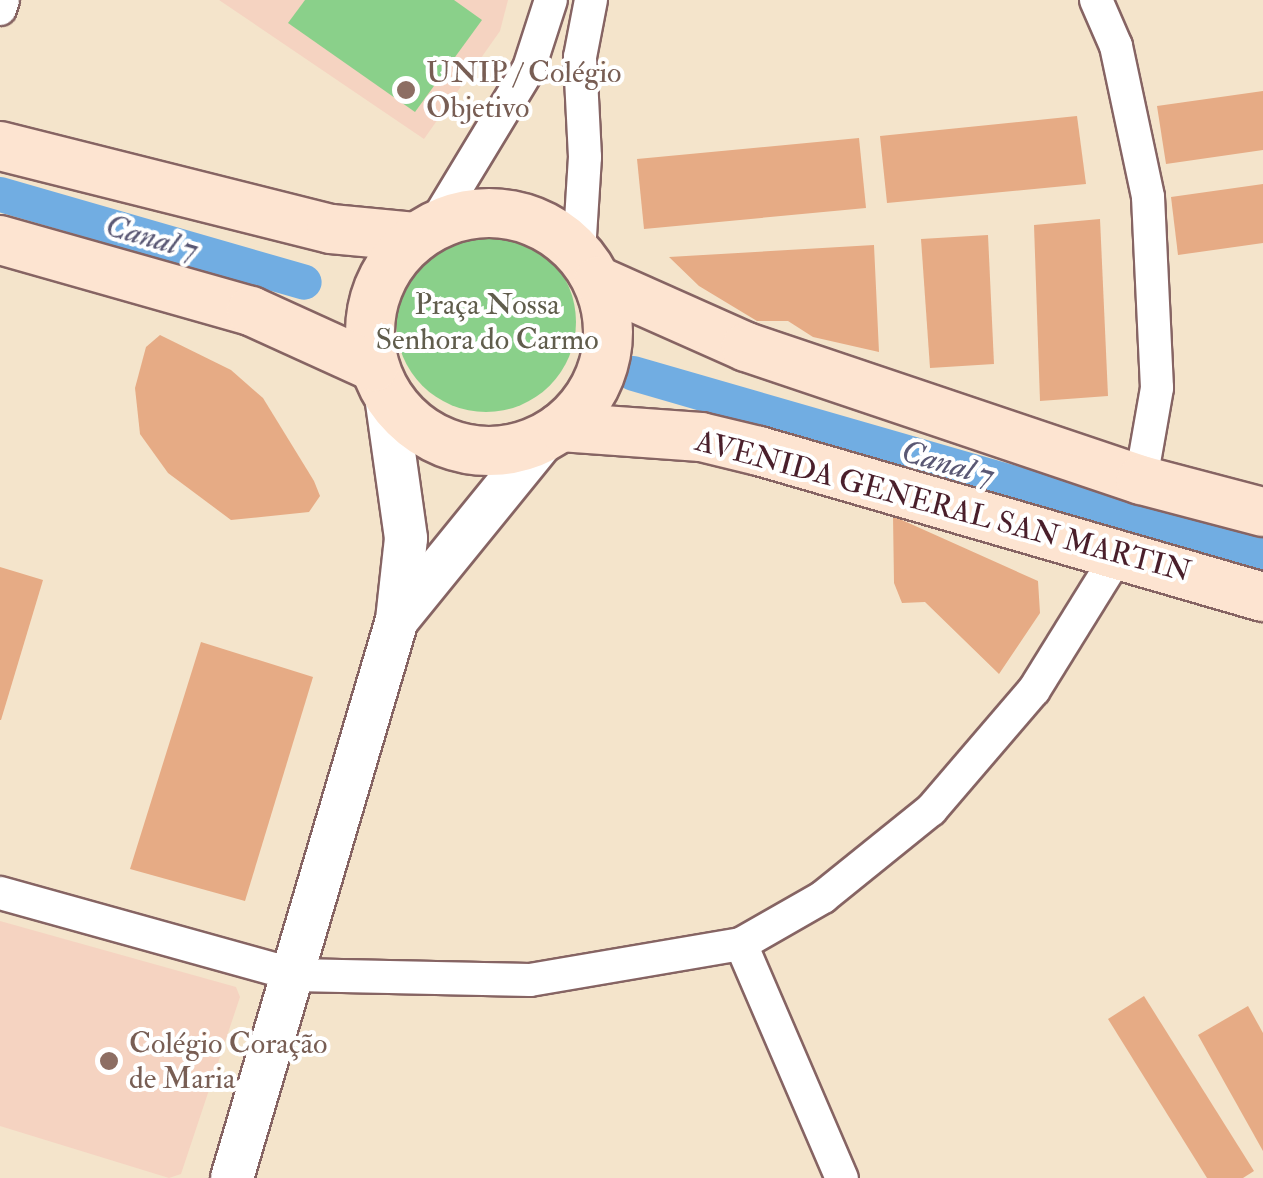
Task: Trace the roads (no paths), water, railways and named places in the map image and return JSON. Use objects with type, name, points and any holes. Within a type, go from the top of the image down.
[{"type":"main road","points":[[0,146],[294,220],[425,231],[496,211],[526,217],[588,267],[746,348],[1141,480],[1263,512]]},
{"type":"main road","points":[[380,381],[369,331],[374,296],[390,263],[425,231]]},
{"type":"main road","points":[[0,240],[251,311],[380,381],[418,428],[458,448],[518,448],[554,432],[588,398],[605,361],[608,321],[588,267]]},
{"type":"main road","name":"AVENIDA GENERAL SAN MARTIN","points":[[554,432],[715,441],[1263,597]]},
{"type":"street","points":[[0,9],[3,0]]},
{"type":"street","points":[[1096,0],[1116,46],[1148,198],[1157,388],[1141,480]]},
{"type":"street","points":[[425,231],[518,88],[549,10],[587,15],[588,267]]},
{"type":"street","points":[[232,1178],[397,620],[406,538],[380,381]]},
{"type":"street","points":[[397,620],[554,432]]},
{"type":"street","points":[[0,893],[295,975],[530,980],[741,944],[823,897],[931,810],[1034,690],[1118,553]]},
{"type":"street","points":[[741,944],[842,1178]]},
{"type":"waterway","name":"Canal 7","points":[[0,194],[304,282]]},
{"type":"waterway","name":"Canal 7","points":[[633,373],[1263,555]]},
{"type":"place","name":"UNIP / Colégio Objetivo","points":[[406,90]]},
{"type":"place","name":"Colégio Coração de Maria","points":[[109,1061]]},
{"type":"park label","name":"Praça Nossa Senhora do Carmo","points":[[487,322]]}]
